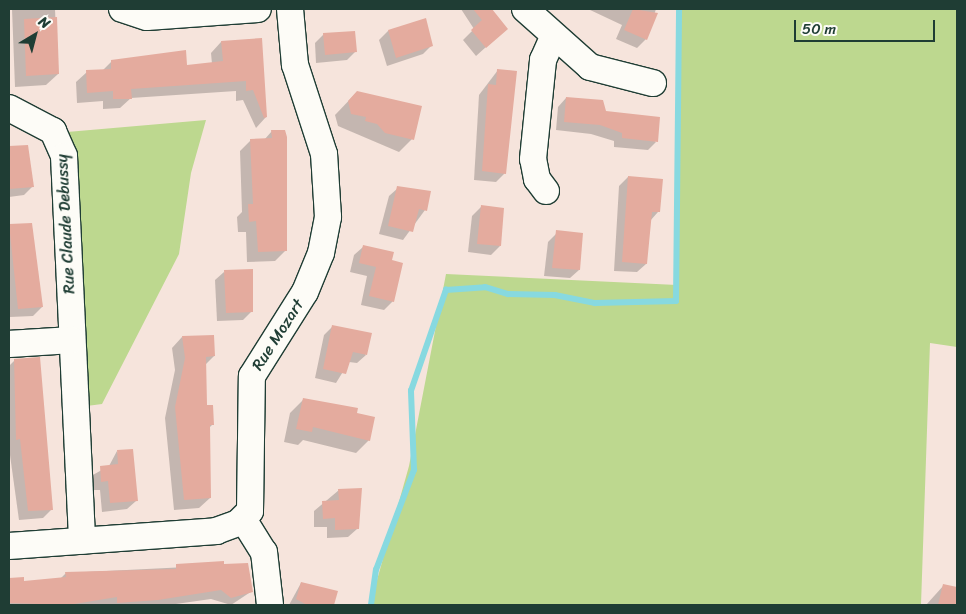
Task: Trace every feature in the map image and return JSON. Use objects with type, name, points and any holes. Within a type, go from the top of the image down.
[{"type":"street","points":[[122,9],[141,17],[258,9]]},
{"type":"street","name":"Rue Mozart","points":[[243,519],[254,495],[252,376],[305,292],[321,253],[328,216],[323,149],[295,66],[290,9]]},
{"type":"street","points":[[525,9],[553,38],[598,70],[653,83]]},
{"type":"street","points":[[546,191],[537,179],[533,159],[543,60],[553,38]]},
{"type":"street","name":"Rue Claude Debussy","points":[[9,108],[48,127],[62,144],[82,541]]},
{"type":"street","points":[[9,344],[71,340]]},
{"type":"street","points":[[9,546],[210,532],[243,519],[264,552],[270,605]]},
{"type":"green space","points":[[677,9],[957,9],[957,347],[930,343],[921,605],[370,605],[409,466],[446,274],[677,285]]},
{"type":"green space","points":[[206,120],[191,173],[179,254],[102,404],[79,407],[67,132]]},
{"type":"building","points":[[473,9],[492,9],[508,29],[486,48],[471,30],[482,20]]},
{"type":"building","points":[[633,9],[658,13],[647,40],[624,30]]},
{"type":"building","points":[[57,17],[59,74],[26,76],[24,19]]},
{"type":"building","points":[[426,18],[433,46],[396,58],[388,30]]},
{"type":"building","points":[[355,31],[357,52],[325,55],[323,33]]},
{"type":"building","points":[[262,38],[267,117],[264,118],[253,90],[246,91],[246,81],[131,89],[132,99],[113,99],[113,91],[87,93],[86,70],[111,69],[111,60],[186,50],[187,65],[223,61],[221,41]]},
{"type":"building","points":[[497,69],[517,71],[506,174],[482,171],[488,84],[496,85]]},
{"type":"building","points":[[357,91],[422,106],[414,140],[385,133],[377,124],[365,121],[366,117],[351,114],[348,101]]},
{"type":"building","points":[[566,97],[603,100],[606,111],[660,117],[658,142],[622,138],[622,133],[600,125],[564,122]]},
{"type":"building","points":[[271,130],[285,130],[287,137],[287,251],[258,252],[256,221],[249,222],[248,204],[253,204],[250,139],[272,138]]},
{"type":"building","points":[[28,145],[34,187],[9,189],[9,146]]},
{"type":"building","points":[[628,176],[663,179],[660,212],[652,212],[647,264],[622,262]]},
{"type":"building","points":[[397,186],[431,191],[427,211],[419,209],[413,232],[388,226]]},
{"type":"building","points":[[481,205],[504,208],[501,246],[477,244]]},
{"type":"building","points":[[32,223],[43,307],[18,309],[9,224]]},
{"type":"building","points":[[556,230],[583,233],[580,270],[552,268]]},
{"type":"building","points":[[363,245],[394,252],[392,260],[403,263],[394,302],[369,296],[376,267],[359,263]]},
{"type":"building","points":[[253,269],[253,312],[226,313],[224,270]]},
{"type":"building","points":[[332,325],[372,333],[367,355],[353,352],[346,374],[323,369]]},
{"type":"building","points":[[214,335],[215,356],[206,357],[207,405],[213,405],[214,425],[210,425],[211,498],[184,500],[175,407],[185,358],[182,336]]},
{"type":"building","points":[[40,357],[53,510],[28,511],[20,439],[16,440],[14,359]]},
{"type":"building","points":[[303,398],[358,408],[357,413],[375,417],[370,441],[313,427],[312,432],[296,429]]},
{"type":"building","points":[[133,449],[138,501],[110,503],[108,481],[101,482],[100,466],[118,464],[117,450]]},
{"type":"building","points":[[362,488],[359,529],[335,530],[335,518],[323,519],[322,501],[339,500],[338,489]]},
{"type":"building","points":[[224,561],[224,564],[248,563],[253,592],[231,598],[221,590],[158,600],[117,603],[117,597],[68,605],[9,603],[9,578],[24,577],[24,581],[66,577],[65,572],[176,569],[176,564]]},
{"type":"building","points":[[301,582],[338,591],[334,605],[307,605],[296,599]]},
{"type":"building","points":[[943,584],[957,587],[957,605],[938,605]]},
{"type":"waterway","points":[[371,605],[376,570],[414,470],[411,391],[446,290],[485,287],[508,294],[555,295],[595,303],[676,301],[679,9]]}]
